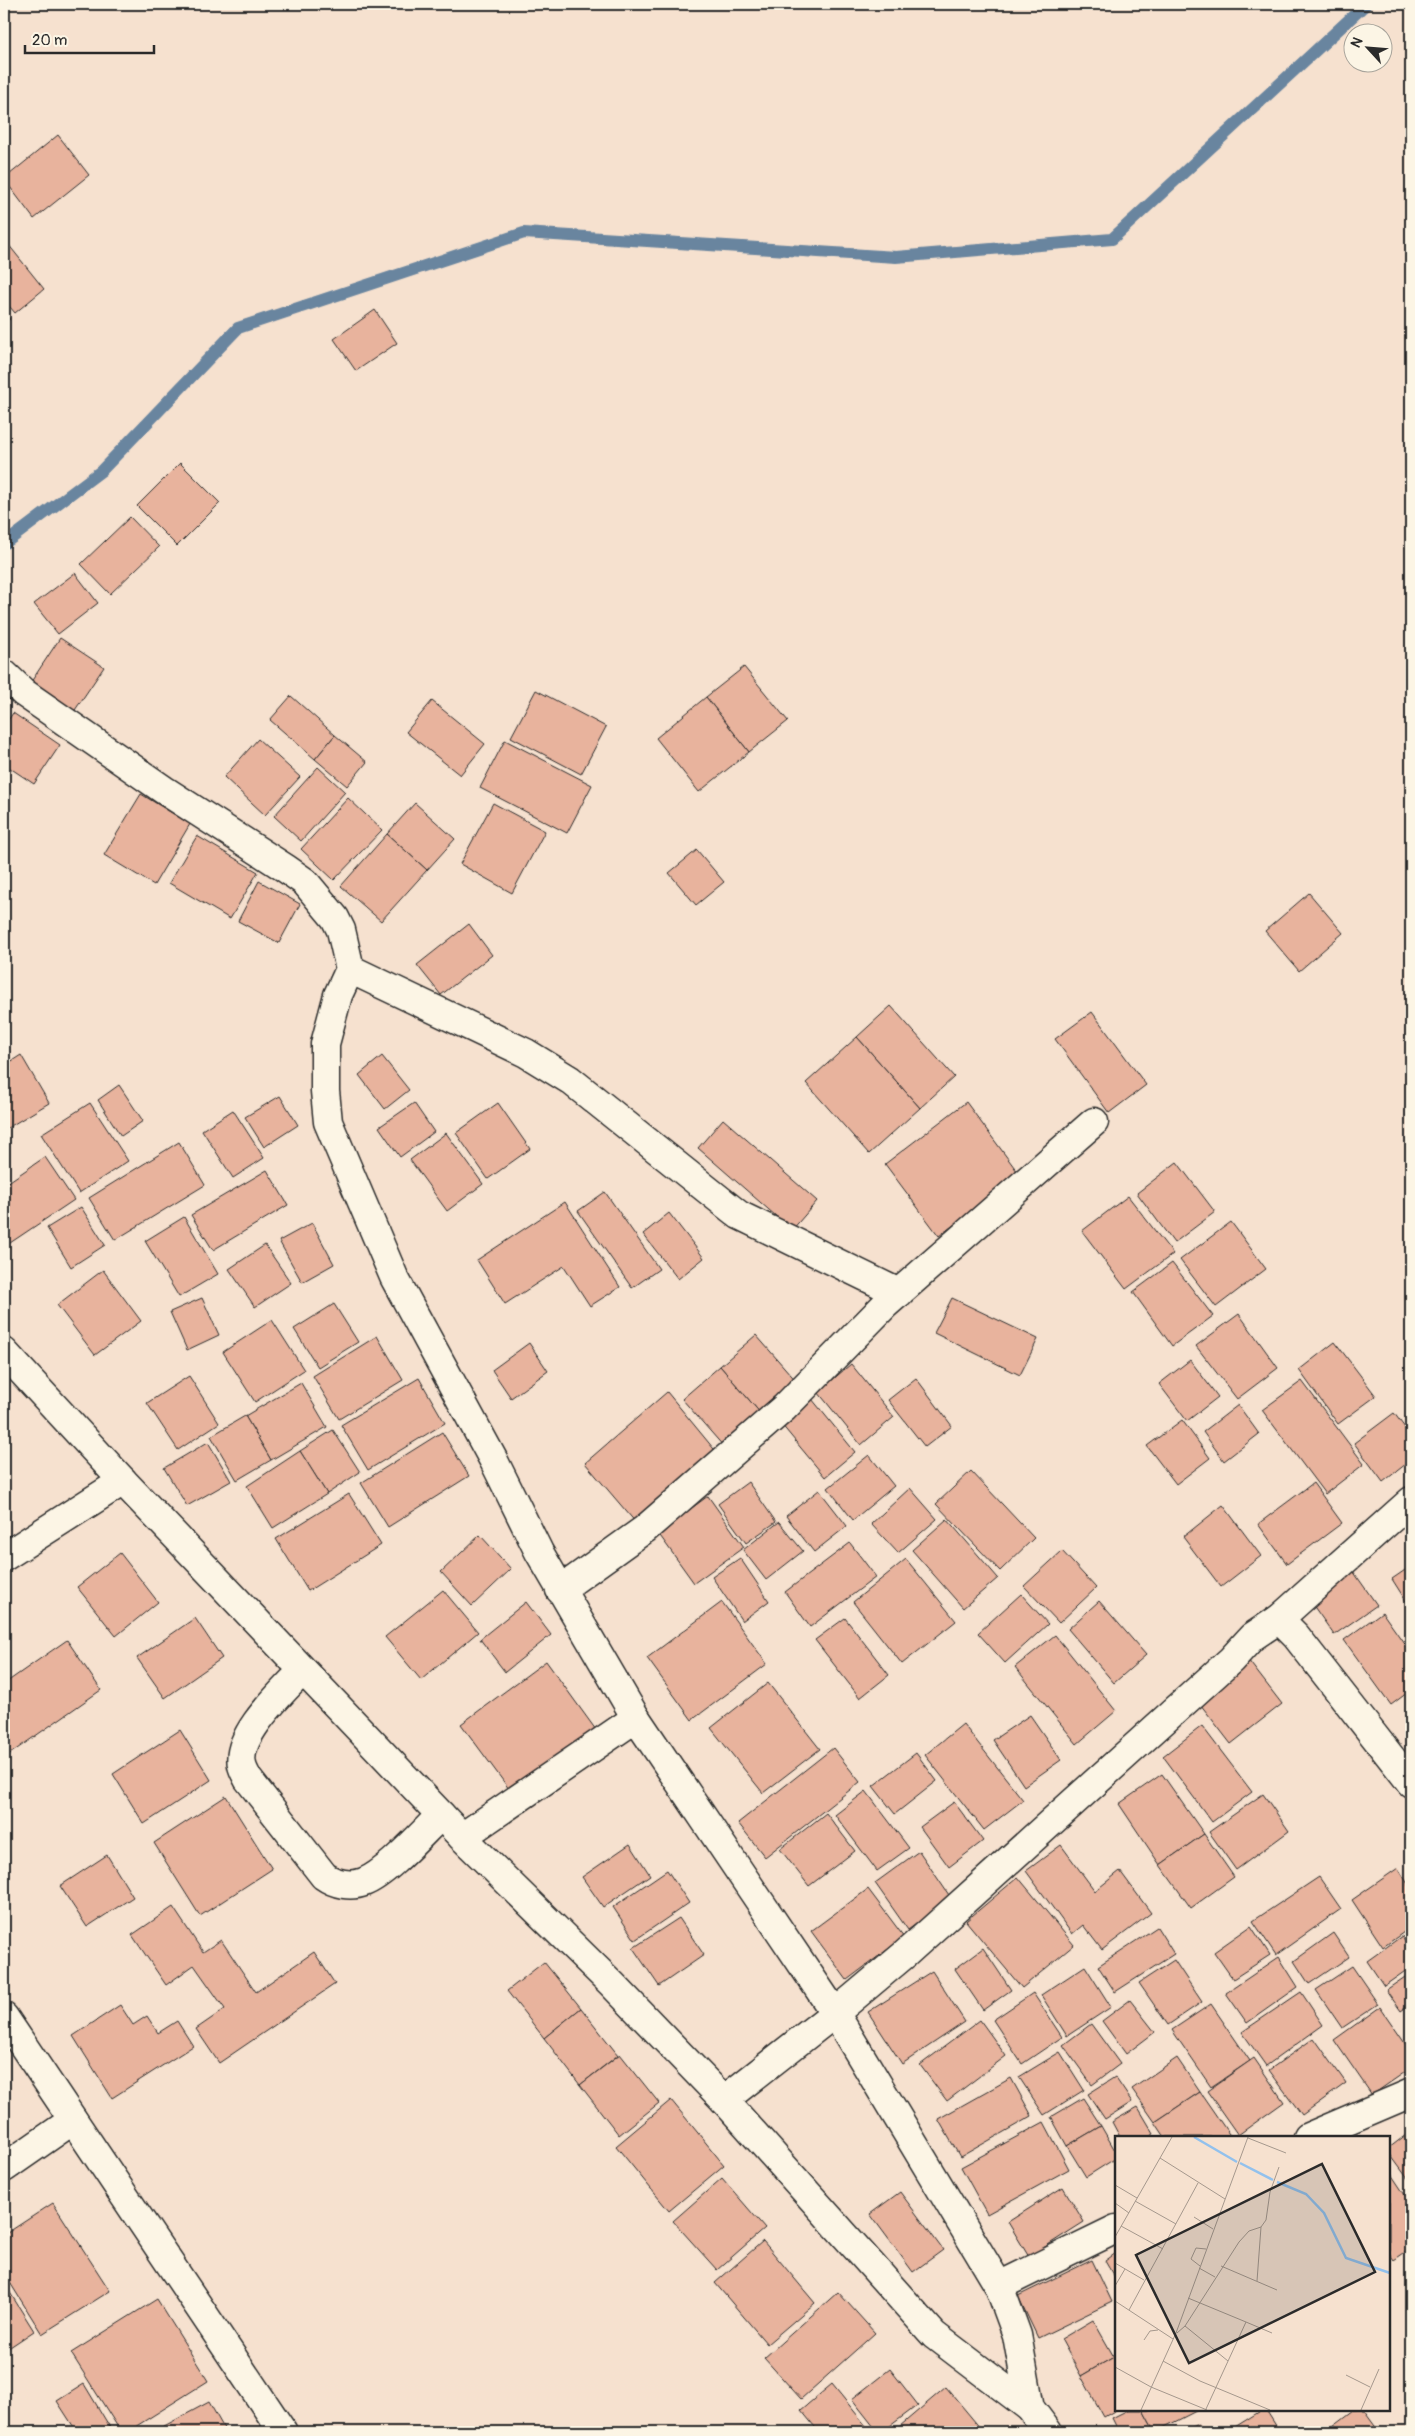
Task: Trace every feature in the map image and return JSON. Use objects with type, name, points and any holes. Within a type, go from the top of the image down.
[{"type":"street","points":[[4,674],[24,693],[164,790],[305,882],[335,918],[341,930],[350,969],[338,995],[325,1044],[325,1091],[328,1122],[394,1277],[494,1461],[560,1590],[636,1718],[835,2013],[1000,2286],[1017,2335],[1030,2408]]},
{"type":"street","points":[[350,969],[526,1053],[570,1080],[739,1215],[893,1298]]},
{"type":"street","points":[[560,1590],[659,1516],[784,1408],[850,1339],[893,1298],[1094,1122]]},
{"type":"street","points":[[4,1352],[123,1481],[462,1837],[612,1984],[724,2100],[934,2335],[1030,2408],[1048,2432]]},
{"type":"street","points":[[4,1556],[123,1481]]},
{"type":"street","points":[[724,2100],[835,2013],[904,1955],[1231,1660],[1252,1637],[1279,1619],[1411,1500]]},
{"type":"street","points":[[1279,1619],[1296,1636],[1411,1783]]},
{"type":"street","points":[[302,1670],[249,1733],[244,1746],[241,1764],[248,1779],[324,1876],[332,1881],[351,1885],[364,1882],[379,1874],[441,1815]]},
{"type":"street","points":[[462,1837],[636,1718]]},
{"type":"street","points":[[4,2018],[283,2432]]},
{"type":"street","points":[[1310,2136],[1411,2093]]},
{"type":"street","points":[[4,2168],[73,2120]]},
{"type":"street","points":[[1000,2286],[1115,2229]]},
{"type":"building","points":[[58,135],[89,175],[34,219],[4,179]]},
{"type":"building","points":[[4,239],[44,289],[15,313],[4,300]]},
{"type":"building","points":[[375,310],[397,343],[356,371],[334,339]]},
{"type":"building","points":[[4,312],[10,319],[4,324]]},
{"type":"building","points":[[180,463],[220,503],[177,546],[137,506]]},
{"type":"building","points":[[130,517],[159,547],[110,594],[81,564]]},
{"type":"building","points":[[75,573],[98,603],[58,634],[34,604]]},
{"type":"building","points":[[60,638],[104,667],[71,716],[27,688]]},
{"type":"building","points":[[744,667],[788,721],[749,752],[706,697]]},
{"type":"building","points":[[536,690],[606,727],[581,774],[511,737]]},
{"type":"building","points":[[291,696],[335,735],[315,759],[270,720]]},
{"type":"building","points":[[706,697],[749,752],[699,792],[656,738]]},
{"type":"building","points":[[432,701],[485,744],[460,775],[406,732]]},
{"type":"building","points":[[13,713],[60,745],[34,784],[4,764],[4,726]]},
{"type":"building","points":[[335,735],[367,762],[347,786],[315,759]]},
{"type":"building","points":[[258,739],[300,777],[265,815],[224,777]]},
{"type":"building","points":[[505,740],[592,785],[567,833],[480,788]]},
{"type":"building","points":[[318,767],[345,792],[301,841],[274,816]]},
{"type":"building","points":[[141,794],[190,824],[154,885],[104,855]]},
{"type":"building","points":[[348,798],[382,830],[334,880],[301,849]]},
{"type":"building","points":[[415,803],[455,839],[427,870],[387,834]]},
{"type":"building","points":[[493,803],[545,831],[512,893],[460,864]]},
{"type":"building","points":[[387,834],[427,870],[381,921],[341,886]]},
{"type":"building","points":[[197,836],[258,872],[230,919],[169,883]]},
{"type":"building","points":[[697,850],[724,882],[696,905],[669,873]]},
{"type":"building","points":[[259,881],[300,904],[279,943],[238,921]]},
{"type":"building","points":[[1309,893],[1343,933],[1299,971],[1265,931]]},
{"type":"building","points":[[469,924],[492,955],[441,995],[417,965]]},
{"type":"building","points":[[891,1006],[954,1077],[920,1108],[857,1037]]},
{"type":"building","points":[[1092,1012],[1146,1085],[1109,1113],[1055,1039]]},
{"type":"building","points":[[857,1037],[920,1108],[869,1154],[806,1083]]},
{"type":"building","points":[[21,1055],[49,1103],[4,1130],[4,1066]]},
{"type":"building","points":[[382,1056],[409,1090],[385,1109],[359,1075]]},
{"type":"building","points":[[119,1085],[143,1121],[121,1136],[98,1100]]},
{"type":"building","points":[[280,1096],[298,1125],[264,1147],[245,1117]]},
{"type":"building","points":[[966,1102],[1020,1175],[939,1236],[885,1164]]},
{"type":"building","points":[[90,1103],[128,1161],[79,1193],[41,1134]]},
{"type":"building","points":[[414,1103],[434,1132],[400,1157],[379,1127]]},
{"type":"building","points":[[498,1103],[530,1149],[488,1179],[456,1133]]},
{"type":"building","points":[[233,1110],[264,1158],[233,1178],[202,1130]]},
{"type":"building","points":[[723,1119],[817,1201],[792,1230],[698,1148]]},
{"type":"building","points":[[446,1133],[483,1184],[447,1211],[410,1160]]},
{"type":"building","points":[[179,1142],[205,1185],[115,1240],[89,1198]]},
{"type":"building","points":[[45,1157],[74,1200],[4,1247],[4,1185]]},
{"type":"building","points":[[1177,1162],[1215,1212],[1174,1243],[1137,1193]]},
{"type":"building","points":[[267,1170],[288,1205],[213,1250],[191,1215]]},
{"type":"building","points":[[605,1192],[659,1269],[632,1288],[578,1211]]},
{"type":"building","points":[[1128,1196],[1173,1254],[1126,1289],[1082,1231]]},
{"type":"building","points":[[565,1202],[620,1287],[590,1306],[564,1266],[505,1304],[477,1260]]},
{"type":"building","points":[[81,1207],[105,1245],[71,1267],[47,1228]]},
{"type":"building","points":[[669,1213],[704,1258],[678,1279],[643,1234]]},
{"type":"building","points":[[184,1217],[218,1274],[179,1297],[145,1241]]},
{"type":"building","points":[[1231,1222],[1266,1269],[1216,1307],[1180,1260]]},
{"type":"building","points":[[312,1223],[334,1264],[302,1282],[279,1241]]},
{"type":"building","points":[[265,1245],[291,1283],[255,1307],[229,1269]]},
{"type":"building","points":[[1172,1263],[1213,1316],[1172,1346],[1133,1292]]},
{"type":"building","points":[[103,1270],[141,1321],[95,1355],[57,1305]]},
{"type":"building","points":[[202,1298],[219,1335],[187,1350],[170,1312]]},
{"type":"building","points":[[952,1298],[1038,1339],[1020,1375],[934,1333]]},
{"type":"building","points":[[334,1304],[358,1342],[318,1367],[294,1329]]},
{"type":"building","points":[[1239,1314],[1278,1368],[1237,1399],[1196,1346]]},
{"type":"building","points":[[272,1320],[304,1370],[255,1402],[223,1352]]},
{"type":"building","points":[[756,1335],[798,1383],[762,1415],[720,1366]]},
{"type":"building","points":[[377,1336],[403,1380],[339,1419],[313,1376]]},
{"type":"building","points":[[1335,1342],[1376,1396],[1338,1424],[1299,1370]]},
{"type":"building","points":[[529,1343],[548,1371],[511,1398],[492,1370]]},
{"type":"building","points":[[1190,1360],[1218,1397],[1187,1421],[1159,1384]]},
{"type":"building","points":[[851,1364],[894,1417],[861,1445],[818,1392]]},
{"type":"building","points":[[720,1366],[762,1415],[725,1448],[682,1399]]},
{"type":"building","points":[[189,1376],[219,1423],[178,1450],[147,1403]]},
{"type":"building","points":[[419,1378],[445,1423],[368,1470],[341,1425]]},
{"type":"building","points":[[916,1378],[952,1426],[925,1447],[888,1400]]},
{"type":"building","points":[[1302,1381],[1364,1464],[1325,1494],[1262,1410]]},
{"type":"building","points":[[301,1383],[327,1427],[271,1460],[245,1416]]},
{"type":"building","points":[[667,1392],[718,1454],[637,1524],[585,1463]]},
{"type":"building","points":[[812,1399],[855,1452],[825,1477],[781,1424]]},
{"type":"building","points":[[1238,1405],[1259,1434],[1224,1461],[1203,1432]]},
{"type":"building","points":[[1394,1413],[1411,1436],[1411,1460],[1383,1482],[1354,1443]]},
{"type":"building","points":[[245,1416],[271,1460],[237,1480],[211,1436]]},
{"type":"building","points":[[1182,1420],[1210,1458],[1176,1484],[1147,1446]]},
{"type":"building","points":[[333,1430],[360,1472],[327,1494],[300,1451]]},
{"type":"building","points":[[442,1432],[469,1476],[388,1527],[361,1483]]},
{"type":"building","points":[[208,1442],[231,1481],[187,1506],[164,1468]]},
{"type":"building","points":[[300,1451],[327,1494],[273,1528],[247,1486]]},
{"type":"building","points":[[869,1455],[894,1486],[853,1520],[828,1488]]},
{"type":"building","points":[[971,1471],[1034,1538],[1000,1571],[936,1504]]},
{"type":"building","points":[[748,1482],[776,1522],[746,1543],[718,1504]]},
{"type":"building","points":[[1313,1483],[1342,1523],[1287,1564],[1258,1524]]},
{"type":"building","points":[[910,1488],[937,1519],[898,1553],[871,1524]]},
{"type":"building","points":[[819,1490],[847,1526],[814,1552],[786,1516]]},
{"type":"building","points":[[349,1494],[381,1545],[308,1591],[276,1539]]},
{"type":"building","points":[[708,1496],[744,1547],[694,1583],[658,1533]]},
{"type":"building","points":[[1223,1505],[1261,1556],[1221,1587],[1183,1537]]},
{"type":"building","points":[[947,1519],[998,1578],[963,1608],[912,1550]]},
{"type":"building","points":[[779,1522],[803,1551],[766,1580],[743,1550]]},
{"type":"building","points":[[480,1535],[511,1569],[472,1606],[441,1572]]},
{"type":"building","points":[[850,1543],[876,1577],[810,1627],[785,1592]]},
{"type":"building","points":[[1062,1551],[1096,1588],[1059,1623],[1024,1586]]},
{"type":"building","points":[[120,1553],[158,1602],[116,1636],[77,1587]]},
{"type":"building","points":[[740,1558],[769,1601],[742,1621],[712,1577]]},
{"type":"building","points":[[906,1559],[956,1621],[902,1664],[853,1602]]},
{"type":"building","points":[[1411,1566],[1411,1609],[1392,1579]]},
{"type":"building","points":[[1353,1571],[1377,1605],[1334,1635],[1310,1601]]},
{"type":"building","points":[[443,1590],[478,1632],[421,1680],[385,1637]]},
{"type":"building","points":[[1021,1594],[1048,1624],[1005,1663],[978,1633]]},
{"type":"building","points":[[1099,1601],[1146,1655],[1114,1683],[1068,1629]]},
{"type":"building","points":[[526,1602],[551,1635],[505,1672],[480,1639]]},
{"type":"building","points":[[722,1602],[767,1664],[692,1720],[647,1658]]},
{"type":"building","points":[[1382,1612],[1411,1653],[1411,1690],[1391,1705],[1344,1640]]},
{"type":"building","points":[[195,1618],[222,1658],[165,1698],[137,1658]]},
{"type":"building","points":[[845,1618],[889,1675],[860,1698],[815,1640]]},
{"type":"building","points":[[1055,1635],[1116,1711],[1077,1744],[1015,1667]]},
{"type":"building","points":[[67,1640],[101,1690],[4,1758],[4,1684]]},
{"type":"building","points":[[1248,1660],[1282,1704],[1231,1744],[1197,1700]]},
{"type":"building","points":[[546,1661],[596,1730],[512,1793],[461,1724]]},
{"type":"building","points":[[768,1683],[820,1749],[763,1793],[711,1728]]},
{"type":"building","points":[[1030,1715],[1061,1760],[1024,1786],[993,1740]]},
{"type":"building","points":[[963,1724],[1023,1800],[984,1830],[925,1755]]},
{"type":"building","points":[[1202,1726],[1252,1792],[1212,1822],[1163,1756]]},
{"type":"building","points":[[180,1730],[211,1780],[144,1824],[113,1774]]},
{"type":"building","points":[[833,1748],[860,1782],[765,1857],[738,1823]]},
{"type":"building","points":[[916,1753],[937,1781],[895,1814],[873,1786]]},
{"type":"building","points":[[1162,1774],[1204,1834],[1160,1865],[1119,1804]]},
{"type":"building","points":[[866,1791],[909,1848],[877,1871],[835,1815]]},
{"type":"building","points":[[1263,1794],[1289,1831],[1236,1870],[1209,1832]]},
{"type":"building","points":[[226,1796],[272,1869],[200,1916],[154,1843]]},
{"type":"building","points":[[954,1802],[983,1841],[949,1867],[920,1827]]},
{"type":"building","points":[[826,1813],[855,1851],[809,1886],[780,1849]]},
{"type":"building","points":[[1204,1834],[1234,1877],[1191,1908],[1160,1865]]},
{"type":"building","points":[[630,1844],[650,1875],[603,1907],[582,1877]]},
{"type":"building","points":[[1061,1845],[1095,1891],[1120,1871],[1151,1913],[1102,1950],[1083,1925],[1072,1934],[1026,1871]]},
{"type":"building","points":[[919,1851],[951,1898],[908,1930],[875,1883]]},
{"type":"building","points":[[107,1855],[133,1897],[87,1927],[60,1886]]},
{"type":"building","points":[[1398,1868],[1411,1889],[1411,1927],[1383,1947],[1352,1900]]},
{"type":"building","points":[[667,1870],[689,1903],[635,1940],[613,1907]]},
{"type":"building","points":[[1018,1877],[1074,1945],[1022,1988],[966,1921]]},
{"type":"building","points":[[1319,1877],[1341,1909],[1276,1955],[1253,1921]]},
{"type":"building","points":[[868,1889],[904,1937],[847,1980],[811,1931]]},
{"type":"building","points":[[173,1907],[203,1952],[221,1940],[256,1992],[314,1952],[335,1984],[219,2063],[196,2029],[225,2009],[194,1965],[166,1985],[132,1935]]},
{"type":"building","points":[[679,1918],[704,1955],[659,1986],[633,1948]]},
{"type":"building","points":[[1251,1926],[1270,1955],[1233,1979],[1214,1952]]},
{"type":"building","points":[[1157,1927],[1174,1954],[1115,1992],[1098,1966]]},
{"type":"building","points":[[1333,1933],[1349,1957],[1309,1984],[1294,1961]]},
{"type":"building","points":[[1402,1936],[1411,1950],[1411,1967],[1384,1986],[1367,1961]]},
{"type":"building","points":[[983,1948],[1011,1990],[983,2010],[955,1969]]},
{"type":"building","points":[[1279,1957],[1298,1987],[1247,2023],[1226,1993]]},
{"type":"building","points":[[1174,1960],[1202,2002],[1168,2025],[1139,1983]]},
{"type":"building","points":[[544,1962],[581,2008],[544,2038],[507,1991]]},
{"type":"building","points":[[1085,1966],[1111,2007],[1067,2036],[1041,1995]]},
{"type":"building","points":[[1352,1966],[1378,2004],[1342,2028],[1316,1990]]},
{"type":"building","points":[[932,1971],[965,2022],[902,2064],[868,2012]]},
{"type":"building","points":[[1411,1973],[1411,2004],[1401,2011],[1386,1990]]},
{"type":"building","points":[[1301,1992],[1323,2025],[1266,2066],[1242,2032]]},
{"type":"building","points":[[1033,1993],[1062,2037],[1022,2064],[993,2020]]},
{"type":"building","points":[[1130,2000],[1155,2032],[1126,2054],[1102,2021]]},
{"type":"building","points":[[1211,2004],[1250,2061],[1211,2087],[1172,2030]]},
{"type":"building","points":[[120,2005],[133,2025],[147,2016],[158,2033],[177,2021],[193,2046],[112,2098],[73,2036]]},
{"type":"building","points":[[1380,2007],[1411,2052],[1411,2068],[1372,2095],[1334,2040]]},
{"type":"building","points":[[581,2008],[618,2055],[580,2085],[544,2038]]},
{"type":"building","points":[[980,2020],[1006,2056],[947,2101],[920,2065]]},
{"type":"building","points":[[1091,2024],[1120,2064],[1092,2085],[1063,2045]]},
{"type":"building","points":[[1314,2038],[1346,2083],[1302,2115],[1269,2070]]},
{"type":"building","points":[[1060,2052],[1084,2090],[1044,2115],[1019,2077]]},
{"type":"building","points":[[620,2054],[659,2103],[619,2135],[580,2085]]},
{"type":"building","points":[[1177,2058],[1200,2092],[1155,2122],[1132,2089]]},
{"type":"building","points":[[1254,2058],[1284,2102],[1238,2135],[1207,2091]]},
{"type":"building","points":[[1115,2077],[1132,2102],[1105,2119],[1088,2094]]},
{"type":"building","points":[[1011,2078],[1032,2116],[960,2157],[938,2119]]},
{"type":"building","points":[[1200,2092],[1230,2136],[1164,2136],[1155,2122]]},
{"type":"building","points":[[1083,2098],[1101,2126],[1067,2146],[1051,2117]]},
{"type":"building","points":[[671,2100],[724,2165],[669,2211],[616,2146]]},
{"type":"building","points":[[1138,2107],[1154,2134],[1151,2136],[1119,2136],[1112,2122]]},
{"type":"building","points":[[1044,2122],[1069,2169],[987,2214],[961,2167]]},
{"type":"building","points":[[1101,2126],[1115,2150],[1115,2159],[1086,2177],[1067,2146]]},
{"type":"building","points":[[1411,2131],[1411,2183],[1390,2154],[1390,2147]]},
{"type":"building","points":[[1390,2172],[1411,2204],[1411,2248],[1394,2260],[1390,2254]]},
{"type":"building","points":[[722,2178],[765,2228],[717,2270],[673,2221]]},
{"type":"building","points":[[1063,2187],[1084,2222],[1029,2257],[1008,2222]]},
{"type":"building","points":[[900,2192],[943,2250],[913,2272],[870,2214]]},
{"type":"building","points":[[53,2203],[110,2291],[42,2334],[4,2273],[4,2235]]},
{"type":"building","points":[[763,2241],[815,2303],[767,2344],[715,2283]]},
{"type":"building","points":[[1115,2254],[1115,2278],[1105,2261]]},
{"type":"building","points":[[1092,2260],[1112,2302],[1038,2338],[1018,2296]]},
{"type":"building","points":[[4,2283],[34,2331],[4,2351]]},
{"type":"building","points":[[838,2292],[875,2333],[801,2399],[764,2358]]},
{"type":"building","points":[[157,2299],[208,2381],[127,2432],[121,2432],[71,2353]]},
{"type":"building","points":[[1093,2320],[1114,2357],[1081,2376],[1061,2339]]},
{"type":"building","points":[[1114,2357],[1115,2411],[1104,2417],[1081,2376]]},
{"type":"building","points":[[890,2369],[918,2405],[882,2432],[878,2432],[852,2399]]},
{"type":"building","points":[[84,2384],[111,2429],[106,2432],[77,2432],[57,2401]]},
{"type":"building","points":[[832,2384],[871,2432],[819,2432],[801,2410]]},
{"type":"building","points":[[946,2387],[981,2429],[977,2432],[893,2432]]},
{"type":"building","points":[[209,2402],[226,2432],[153,2432]]},
{"type":"building","points":[[1126,2411],[1144,2411],[1155,2432],[1119,2432],[1112,2418]]},
{"type":"building","points":[[1144,2411],[1196,2411],[1155,2432]]},
{"type":"building","points":[[1260,2411],[1267,2411],[1280,2432],[1227,2432]]},
{"type":"building","points":[[1353,2411],[1366,2411],[1381,2432],[1325,2432]]},
{"type":"building","points":[[1199,2424],[1203,2432],[1181,2432]]},
{"type":"waterway","points":[[4,544],[101,471],[238,328],[524,233],[896,257],[1112,239],[1366,4]]}]
